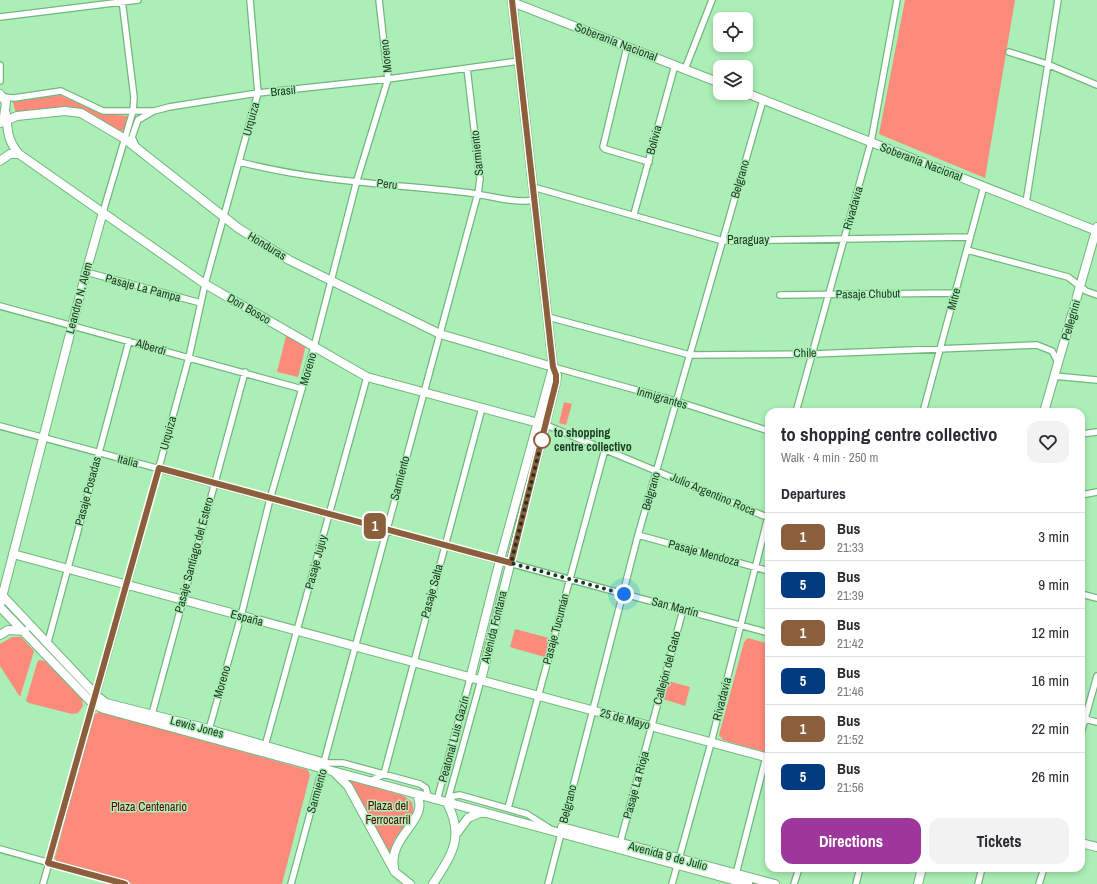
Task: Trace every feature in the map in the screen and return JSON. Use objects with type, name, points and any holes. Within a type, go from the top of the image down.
[{"type":"street","points":[[0,17],[138,0]]},
{"type":"street","name":"Urquiza","points":[[43,884],[159,468],[189,357],[205,284],[258,93],[250,0]]},
{"type":"street","name":"Moreno","points":[[208,733],[241,616],[270,499],[314,347],[357,180],[388,79],[379,0]]},
{"type":"street","points":[[685,69],[712,0]]},
{"type":"street","name":"Rivadavia","points":[[797,408],[871,142],[897,0]]},
{"type":"street","points":[[1026,203],[1058,0]]},
{"type":"street","name":"Leandro N. Alem","points":[[0,606],[1,594],[13,554],[42,437],[86,272],[133,112],[134,97],[122,1]]},
{"type":"street","name":"Soberanía Nacional","points":[[515,1],[713,80]]},
{"type":"street","name":"Avenida Fontana","points":[[470,679],[500,560],[556,382],[556,375],[553,367],[519,61],[515,1]]},
{"type":"street","points":[[627,47],[603,147],[605,149],[649,162]]},
{"type":"street","points":[[1009,52],[1047,64],[1097,85]]},
{"type":"street","name":"Brasil","points":[[2,96],[14,98],[60,91],[103,111],[154,111],[169,107],[258,93],[388,79],[519,61]]},
{"type":"street","points":[[0,65],[0,81]]},
{"type":"street","name":"Bolivia","points":[[634,214],[675,65]]},
{"type":"street","name":"Sarmiento","points":[[290,884],[324,766],[386,529],[478,194],[480,179],[467,68]]},
{"type":"street","name":"Don Bosco","points":[[2,96],[6,102],[3,120],[11,145],[19,154],[205,284],[367,377],[542,424]]},
{"type":"street","name":"Soberanía Nacional","points":[[753,96],[1097,230]]},
{"type":"street","name":"Belgrano","points":[[548,884],[638,535],[763,100]]},
{"type":"street","name":"Honduras","points":[[3,120],[17,116],[74,111],[81,113],[125,139],[224,218],[259,243],[440,334],[553,367]]},
{"type":"street","points":[[136,148],[132,137],[138,120],[154,111]]},
{"type":"street","points":[[0,161],[10,154],[19,154]]},
{"type":"street","name":"Peru","points":[[240,162],[278,172],[478,194],[525,202],[535,200]]},
{"type":"street","name":"Mitre","points":[[924,408],[984,186]]},
{"type":"street","name":"Paraguay","points":[[533,187],[723,240],[970,237]]},
{"type":"street","name":"Pellegrini","points":[[1045,408],[1097,230]]},
{"type":"street","points":[[967,250],[1068,277],[1097,296]]},
{"type":"street","name":"Pasaje La Pampa","points":[[86,272],[201,303]]},
{"type":"street","name":"Pasaje Chubut","points":[[780,295],[955,294]]},
{"type":"street","name":"Alberdi","points":[[0,306],[245,372],[302,389]]},
{"type":"street","name":"Chile","points":[[548,317],[690,355],[813,354],[1038,345],[1052,351],[1058,362]]},
{"type":"street","name":"Pasaje Posadas","points":[[48,642],[129,341]]},
{"type":"street","name":"Inmigrantes","points":[[553,367],[676,402],[765,430]]},
{"type":"street","name":"Pasaje Santiago del Estero","points":[[152,714],[213,483],[245,372]]},
{"type":"street","points":[[1054,376],[1097,380]]},
{"type":"street","name":"Pasaje Jujuy","points":[[265,746],[367,377]]},
{"type":"street","name":"Pasaje Salta","points":[[384,774],[444,545],[482,408]]},
{"type":"street","name":"Avenida Fontana","points":[[447,803],[511,563],[542,424]]},
{"type":"street","name":"Julio Argentino Roca","points":[[542,424],[765,514]]},
{"type":"street","name":"Italia","points":[[0,426],[99,454],[159,468],[511,563]]},
{"type":"street","points":[[1085,434],[1097,432]]},
{"type":"street","name":"Pasaje Tucumán","points":[[505,808],[538,696],[604,449]]},
{"type":"street","points":[[1085,494],[1097,492]]},
{"type":"street","name":"Rivadavia","points":[[672,884],[711,743],[765,532]]},
{"type":"street","name":"Pasaje Mendoza","points":[[638,535],[765,570]]},
{"type":"street","name":"España","points":[[13,554],[470,679],[481,680]]},
{"type":"street","name":"San Martín","points":[[511,563],[765,632]]},
{"type":"street","name":"Lewis Jones","points":[[1,594],[48,642],[96,695],[106,703],[152,714],[208,733],[324,766],[343,763],[420,784],[426,788],[428,797]]},
{"type":"street","points":[[1085,595],[1097,598]]},
{"type":"street","name":"Lewis Jones","points":[[0,606],[93,704],[104,709],[265,746],[324,766],[333,771],[447,803]]},
{"type":"street","name":"Callejón del Gato","points":[[652,727],[683,610]]},
{"type":"street","points":[[0,635],[8,630],[25,631]]},
{"type":"street","points":[[1085,712],[1097,676]]},
{"type":"street","name":"Peatonal Luis Gazín","points":[[437,800],[470,679]]},
{"type":"street","name":"25 de Mayo","points":[[481,680],[765,757]]},
{"type":"street","points":[[1085,719],[1097,722]]},
{"type":"street","name":"Pasaje La Rioja","points":[[620,843],[652,727]]},
{"type":"street","points":[[736,874],[765,765]]},
{"type":"street","points":[[333,771],[348,786],[402,884]]},
{"type":"street","points":[[371,781],[384,774]]},
{"type":"street","points":[[410,884],[395,872],[394,859],[397,844],[419,813],[420,802],[416,794]]},
{"type":"street","name":"Avenida 9 de Julio","points":[[447,803],[454,796],[460,795],[531,816],[551,830]]},
{"type":"street","points":[[447,803],[455,820],[456,834]]},
{"type":"street","name":"Avenida 9 de Julio","points":[[447,803],[551,830],[561,830],[620,843],[748,884]]},
{"type":"street","points":[[491,814],[505,808]]},
{"type":"street","points":[[432,883],[448,859],[456,834],[468,818],[482,812]]},
{"type":"street","name":"Avenida 9 de Julio","points":[[561,830],[678,861],[774,884]]},
{"type":"street","points":[[1085,844],[1097,847]]},
{"type":"street","points":[[1,850],[124,884]]},
{"type":"street","points":[[794,884],[798,872]]},
{"type":"street","points":[[856,884],[859,872]]},
{"type":"street","points":[[918,884],[921,872]]},
{"type":"street","points":[[978,884],[981,872]]},
{"type":"street","points":[[1039,884],[1043,872]]},
{"type":"green space","points":[[905,0],[1015,0],[985,178],[879,134]]},
{"type":"green space","points":[[60,95],[104,114],[128,116],[124,130],[118,132],[81,110],[70,107],[16,114],[13,102]]},
{"type":"green space","points":[[286,336],[306,345],[298,377],[277,372]]},
{"type":"green space","points":[[564,402],[572,404],[566,425],[559,423]]},
{"type":"green space","points":[[515,629],[549,638],[545,657],[510,647]]},
{"type":"green space","points":[[12,637],[21,637],[34,651],[20,697],[0,666],[0,644]]},
{"type":"green space","points":[[748,638],[765,643],[765,752],[723,740],[719,735],[744,642]]},
{"type":"green space","points":[[39,660],[45,661],[82,699],[83,706],[78,713],[72,714],[26,701]]},
{"type":"green space","points":[[668,681],[690,687],[685,706],[663,699]]},
{"type":"green space","name":"Plaza Centenario","points":[[99,712],[308,770],[310,775],[282,884],[133,884],[56,861],[55,858],[92,716]]},
{"type":"green space","name":"Plaza del Ferrocarril","points":[[349,780],[404,796],[412,802],[414,813],[394,840],[391,858],[349,782]]},
{"type":"bus line","name":"1","points":[[125,884],[48,863],[159,468],[511,563],[556,382],[556,375],[553,367],[512,0]]},
{"type":"place","name":"to shopping centre collectivo","points":[[542,440]]},
{"type":"route","points":[[542,440],[511,563],[624,594]]}]
